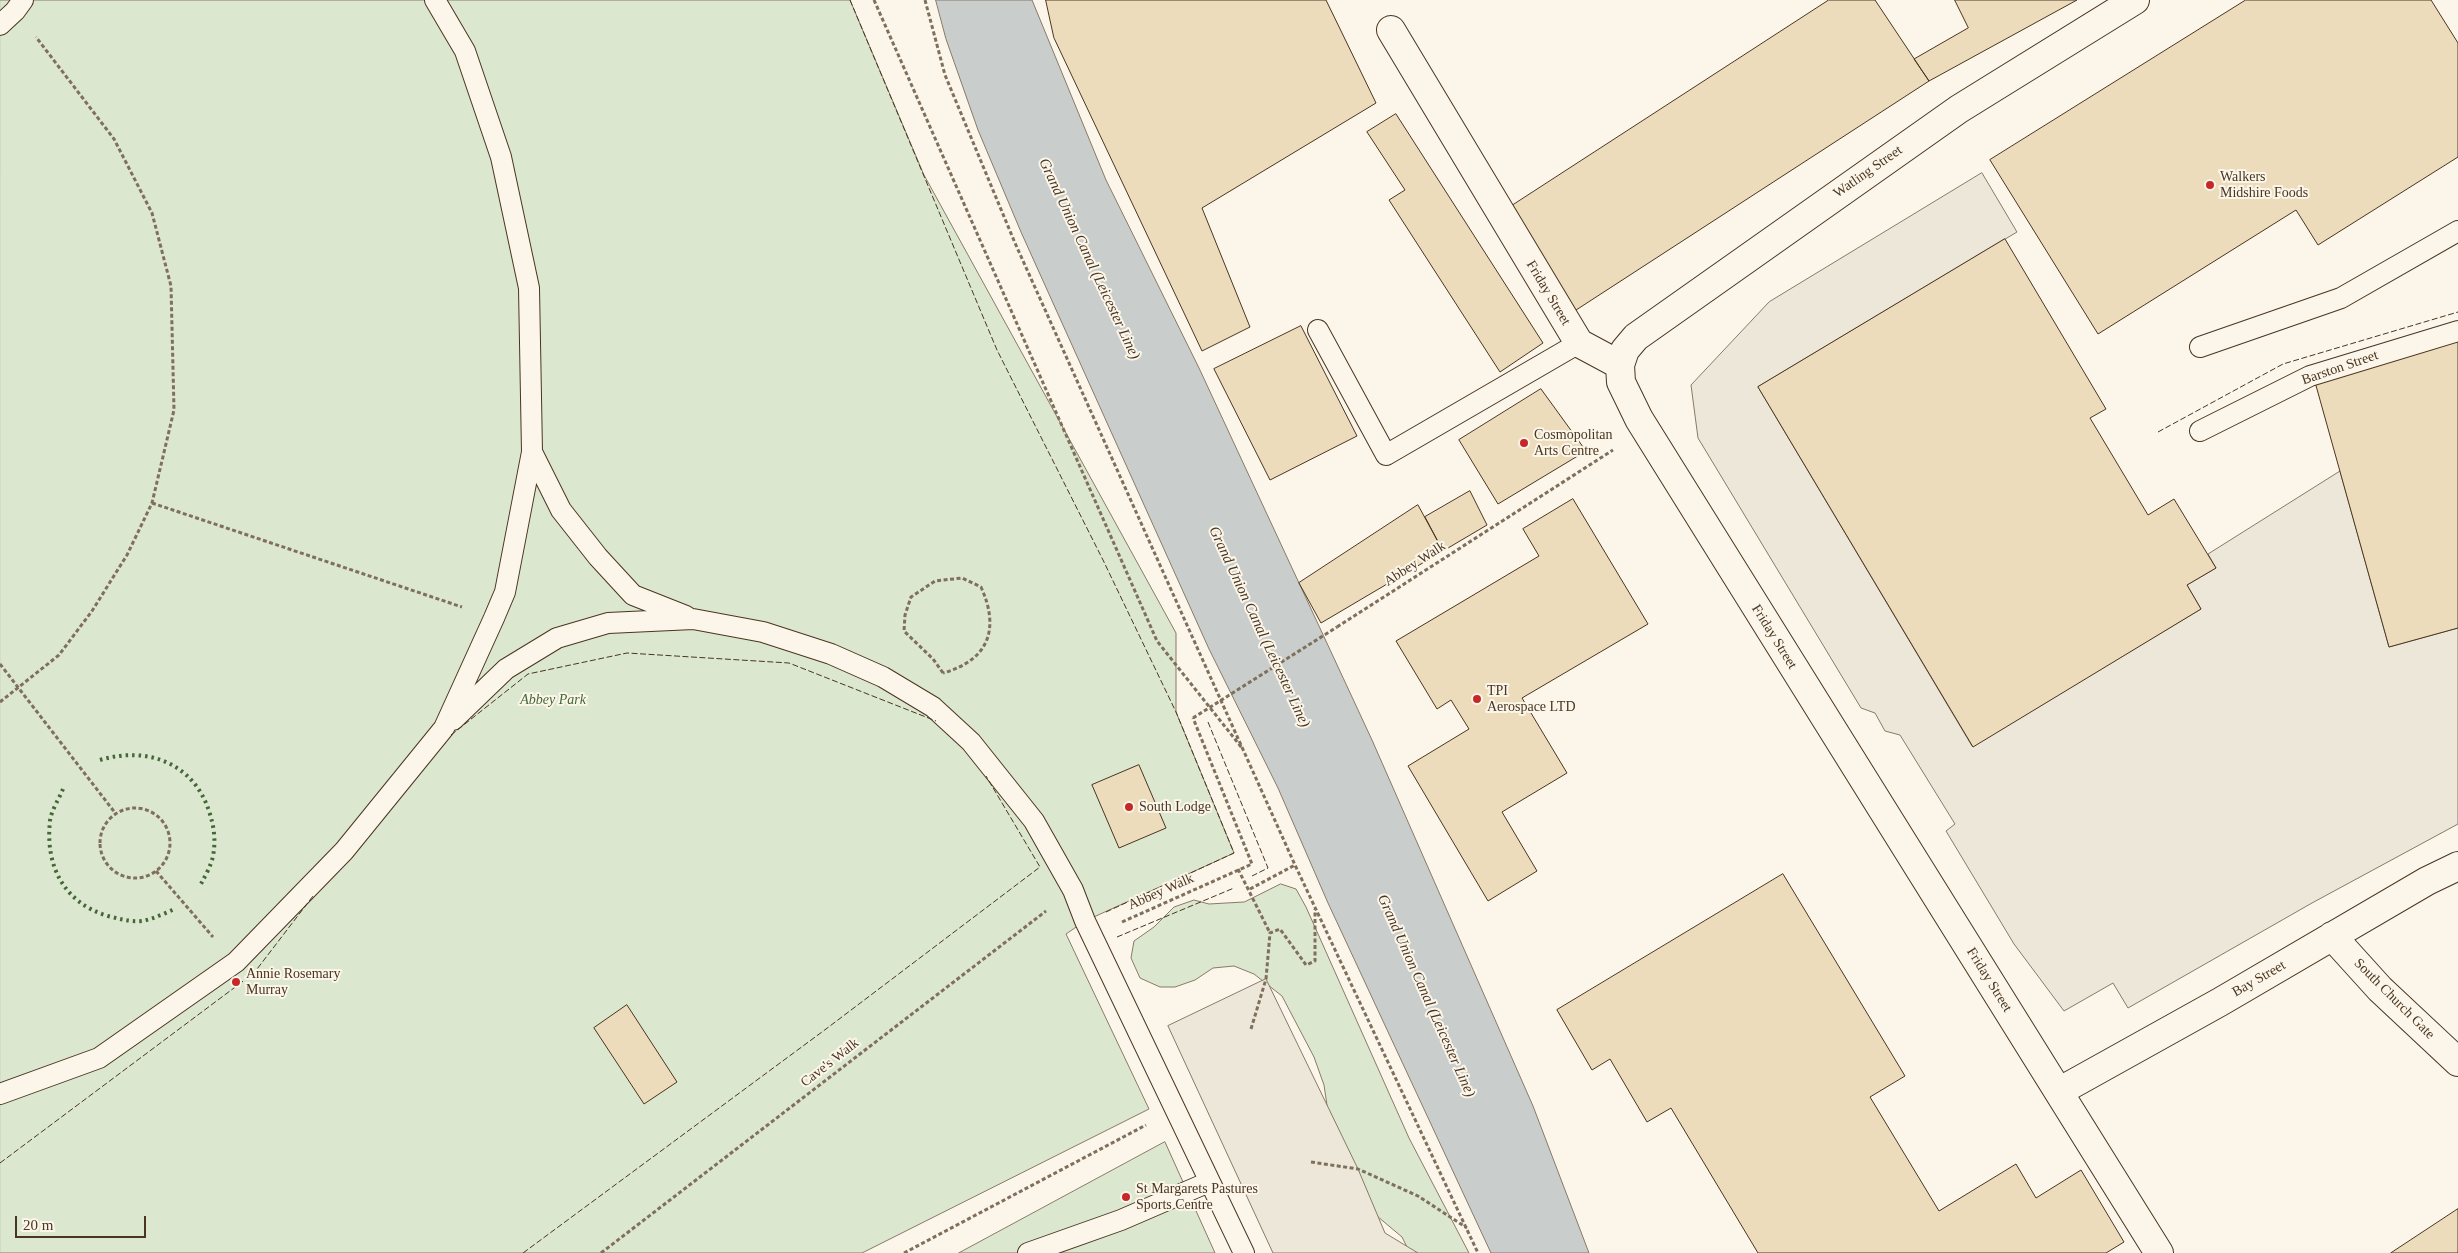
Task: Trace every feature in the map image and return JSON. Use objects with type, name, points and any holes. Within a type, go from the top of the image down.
[{"type":"street","name":"Watling Street","points":[[1620,365],[1625,350],[1636,337],[1959,109],[2135,0]]},
{"type":"street","name":"Friday Street","points":[[1391,30],[1578,343]]},
{"type":"street","points":[[1578,343],[1620,365]]},
{"type":"street","name":"Friday Street","points":[[1620,365],[1621,382],[1639,419],[1893,828],[2060,1091],[2159,1253]]},
{"type":"street","name":"Bay Street","points":[[2060,1091],[2220,1002],[2427,881],[2458,866]]},
{"type":"street","name":"South Church Gate","points":[[2332,936],[2380,988],[2458,1062]]},
{"type":"lane","points":[[434,0],[465,51],[501,156],[529,288],[532,452],[505,592],[444,728]]},
{"type":"lane","points":[[0,25],[19,6]]},
{"type":"lane","points":[[2200,347],[2341,298],[2458,231]]},
{"type":"lane","points":[[1318,330],[1386,455],[1578,343]]},
{"type":"lane","name":"Barston Street","points":[[2200,431],[2310,376],[2458,331]]},
{"type":"lane","points":[[532,452],[561,510],[598,557],[633,595],[692,619],[763,632],[831,654],[883,677],[933,707],[971,742],[1034,821],[1073,890],[1244,1253]]},
{"type":"lane","points":[[0,1094],[99,1058],[236,962],[344,851],[444,728],[506,669],[556,638],[608,624],[692,619]]},
{"type":"lane","points":[[1028,1253],[1121,1220],[1209,1182]]},
{"type":"path","points":[[874,0],[1157,641],[1245,753]]},
{"type":"path","points":[[925,0],[946,75],[1015,243],[1295,865],[1478,1253]]},
{"type":"path","points":[[0,702],[20,688],[59,655],[92,611],[127,554],[152,502],[174,410],[171,286],[152,213],[114,139],[19,6]]},
{"type":"path","name":"Abbey Walk","points":[[1093,935],[1252,864],[1193,718],[1619,446],[1639,419]]},
{"type":"path","points":[[152,502],[494,618]]},
{"type":"path","points":[[962,578],[980,587],[991,620],[990,634],[979,654],[967,664],[943,673],[933,660],[904,632],[905,615],[911,597],[935,581],[962,578]]},
{"type":"path","points":[[0,664],[116,814]]},
{"type":"path","points":[[933,707],[943,673]]},
{"type":"path","points":[[130,808],[142,809],[154,814],[162,822],[169,837],[169,849],[165,860],[156,871],[145,876],[133,878],[122,876],[106,862],[100,851],[100,838],[107,822],[116,814],[130,808]]},
{"type":"path","points":[[1250,889],[1295,865]]},
{"type":"path","points":[[1238,869],[1250,889],[1270,933],[1266,979],[1251,1029]]},
{"type":"path","points":[[156,871],[236,962]]},
{"type":"path","name":"Cave's Walk","points":[[601,1253],[1073,890]]},
{"type":"path","points":[[1270,933],[1280,928],[1306,964],[1315,960],[1315,908]]},
{"type":"path","points":[[904,1253],[1175,1109]]},
{"type":"path","points":[[1311,1162],[1358,1169],[1418,1196],[1467,1228]]},
{"type":"green space","name":"Abbey Park","points":[[0,0],[850,0],[924,175],[1176,633],[1176,712],[1234,853],[1085,921],[1066,934],[1149,1109],[862,1253],[0,1253]]},
{"type":"green space","points":[[1281,884],[1296,889],[1306,907],[1409,1138],[1469,1253],[1410,1253],[1402,1237],[1371,1211],[1330,1125],[1324,1085],[1314,1057],[1282,996],[1254,974],[1234,966],[1213,968],[1195,980],[1175,987],[1160,987],[1140,978],[1131,958],[1134,941],[1154,927],[1174,907],[1194,900],[1209,904],[1244,902]]},
{"type":"green space","name":"St Margarets Pastures Sports Centre","points":[[1165,1142],[1215,1253],[959,1253]]},
{"type":"shaded area","points":[[1982,173],[2017,232],[1758,387],[1972,746],[2201,609],[2187,585],[2216,568],[2208,554],[2340,471],[2389,647],[2458,628],[2458,824],[2312,903],[2128,1008],[2113,983],[2064,1011],[2014,944],[1946,831],[1955,824],[1900,735],[1885,731],[1875,713],[1861,708],[1698,438],[1691,385],[1769,302]]},
{"type":"shaded area","points":[[1266,979],[1358,1169],[1385,1233],[1418,1253],[1273,1253],[1168,1026]]},
{"type":"water","name":"Grand Union Canal (Leicester Line)","points":[[936,0],[1032,0],[1106,180],[1199,368],[1372,740],[1533,1106],[1589,1253],[1491,1253],[1328,903],[1278,788],[1209,649],[1021,232],[978,130],[946,39]]},
{"type":"building","points":[[1046,0],[1326,0],[1376,103],[1202,208],[1250,327],[1202,351],[1054,38]]},
{"type":"building","points":[[1829,0],[1875,0],[1929,81],[1573,312],[1507,209]]},
{"type":"building","points":[[1955,0],[2077,0],[1929,81],[1914,59],[1968,28]]},
{"type":"building","name":"Walkers Midshire Foods","points":[[2246,0],[2431,0],[2458,43],[2458,157],[2318,245],[2296,210],[2098,334],[1990,160]]},
{"type":"building","points":[[1396,114],[1543,343],[1500,372],[1389,200],[1405,190],[1367,132]]},
{"type":"building","points":[[2005,239],[2106,409],[2090,418],[2148,515],[2174,499],[2216,568],[2187,585],[2201,609],[1973,747],[1758,387]]},
{"type":"building","points":[[1301,326],[1357,436],[1270,480],[1214,369]]},
{"type":"building","points":[[2458,341],[2458,628],[2389,647],[2315,382]]},
{"type":"building","points":[[1541,389],[1586,451],[1498,504],[1459,440]]},
{"type":"building","points":[[1470,491],[1487,525],[1443,551],[1425,517]]},
{"type":"building","name":"TPI Aerospace LTD","points":[[1573,499],[1648,624],[1522,698],[1567,773],[1502,812],[1537,871],[1488,901],[1408,766],[1469,729],[1451,700],[1437,709],[1396,641],[1539,556],[1523,529]]},
{"type":"building","points":[[1418,505],[1443,551],[1321,623],[1299,583]]},
{"type":"building","name":"South Lodge","points":[[1139,765],[1166,828],[1119,848],[1092,785]]},
{"type":"building","points":[[1783,874],[1905,1076],[1870,1097],[1939,1211],[2016,1164],[2036,1198],[2081,1170],[2124,1242],[2106,1253],[1758,1253],[1671,1108],[1647,1122],[1610,1059],[1592,1070],[1557,1010]]},
{"type":"building","points":[[627,1005],[677,1082],[644,1104],[594,1028]]},
{"type":"building","points":[[2458,1209],[2458,1253],[2391,1253]]},
{"type":"hedge","points":[[100,760],[117,756],[134,755],[150,757],[166,762],[192,780],[202,794],[209,811],[214,833],[212,860],[201,884]]},
{"type":"hedge","points":[[63,789],[53,809],[49,837],[55,867],[69,892],[93,910],[125,920],[142,921],[175,909]]},
{"type":"fence","points":[[850,0],[997,350],[1103,560],[1176,712],[1234,853],[1106,912]]},
{"type":"fence","points":[[2158,432],[2283,364],[2458,312]]},
{"type":"fence","points":[[451,735],[528,674],[627,653],[789,663],[936,721]]},
{"type":"fence","points":[[1208,722],[1268,868],[1252,876]]},
{"type":"fence","points":[[523,1253],[826,1029],[1040,867],[986,776]]},
{"type":"fence","points":[[1117,937],[1234,888]]},
{"type":"fence","points":[[0,1163],[254,973],[313,896]]},
{"type":"place","name":"Walkers Midshire Foods","points":[[2210,185]]},
{"type":"place","name":"Cosmopolitan Arts Centre","points":[[1524,443]]},
{"type":"place","name":"TPI Aerospace LTD","points":[[1477,699]]},
{"type":"place","name":"South Lodge","points":[[1129,807]]},
{"type":"place","name":"Annie Rosemary Murray","points":[[236,982]]},
{"type":"place","name":"St Margarets Pastures Sports Centre","points":[[1126,1197]]}]
